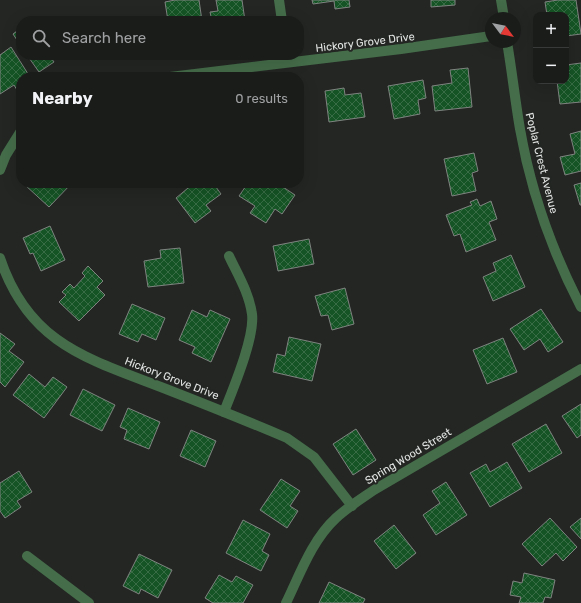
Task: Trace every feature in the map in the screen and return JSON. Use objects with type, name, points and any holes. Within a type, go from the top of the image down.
[{"type":"street","points":[[279,0],[281,16]]},
{"type":"street","points":[[501,0],[503,12]]},
{"type":"street","name":"Hickory Grove Drive","points":[[304,57],[485,37]]},
{"type":"street","name":"Poplar Crest Avenue","points":[[508,48],[520,130],[533,186],[552,243],[565,275],[581,307]]},
{"type":"street","name":"Hickory Grove Drive","points":[[202,72],[279,60]]},
{"type":"street","points":[[0,170],[6,155],[16,139]]},
{"type":"street","points":[[224,412],[243,361],[252,315],[243,286],[229,256]]},
{"type":"street","name":"Hickory Grove Drive","points":[[0,258],[6,277],[19,302],[37,323],[67,347],[99,363],[287,438],[302,447],[314,457],[352,506]]},
{"type":"street","name":"Spring Wood Street","points":[[286,603],[321,535],[336,519],[352,506],[374,490],[581,368]]},
{"type":"street","points":[[27,556],[89,603]]},
{"type":"building","points":[[175,0],[199,0],[201,16],[167,16],[165,2]]},
{"type":"building","points":[[216,0],[242,0],[244,16],[211,16],[210,12],[218,11]]},
{"type":"building","points":[[312,0],[349,0],[350,7],[335,9],[334,1],[313,4]]},
{"type":"building","points":[[431,0],[455,0],[455,5],[431,7]]},
{"type":"building","points":[[576,0],[581,34],[569,36],[569,12],[547,12],[545,2]]},
{"type":"building","points":[[16,32],[16,38],[13,34]]},
{"type":"building","points":[[11,47],[16,55],[16,60],[19,60],[27,72],[16,72],[16,88],[14,85],[0,94],[0,55]]},
{"type":"building","points":[[31,60],[53,60],[54,62],[39,72]]},
{"type":"building","points":[[581,63],[581,102],[560,104],[557,84],[569,84],[569,65]]},
{"type":"building","points":[[468,68],[472,107],[435,111],[432,86],[452,83],[450,70]]},
{"type":"building","points":[[423,80],[426,98],[418,100],[420,114],[394,119],[388,86]]},
{"type":"building","points":[[344,88],[345,95],[361,93],[365,117],[329,122],[325,91]]},
{"type":"building","points":[[581,131],[581,171],[565,175],[560,157],[575,154],[570,134]]},
{"type":"building","points":[[474,153],[478,171],[472,173],[476,191],[452,196],[444,159]]},
{"type":"building","points":[[581,183],[581,205],[580,205],[574,185]]},
{"type":"building","points":[[28,188],[67,188],[49,207]]},
{"type":"building","points":[[188,188],[217,188],[221,194],[206,205],[211,211],[195,223],[176,198]]},
{"type":"building","points":[[245,188],[284,188],[295,195],[282,214],[275,209],[266,223],[250,213],[255,206],[239,196]]},
{"type":"building","points":[[477,199],[480,206],[491,201],[497,219],[489,222],[496,240],[466,252],[460,234],[454,236],[446,215],[472,205],[470,202]]},
{"type":"building","points":[[50,226],[65,260],[41,271],[33,253],[30,254],[23,238]]},
{"type":"building","points":[[309,239],[314,264],[278,271],[273,246]]},
{"type":"building","points":[[180,248],[184,283],[148,287],[144,261],[161,258],[160,250]]},
{"type":"building","points":[[511,255],[525,287],[493,301],[483,277],[496,271],[493,263]]},
{"type":"building","points":[[88,266],[103,281],[97,287],[105,295],[79,321],[59,302],[66,295],[62,292],[70,284],[74,288],[85,276],[82,273]]},
{"type":"building","points":[[345,288],[354,324],[332,330],[328,315],[321,316],[315,296]]},
{"type":"building","points":[[132,304],[165,318],[156,340],[142,334],[138,342],[119,334]]},
{"type":"building","points":[[541,309],[563,342],[548,352],[540,339],[524,350],[510,329]]},
{"type":"building","points":[[192,310],[207,317],[210,310],[230,319],[211,362],[192,353],[195,347],[179,340]]},
{"type":"building","points":[[0,333],[15,344],[9,351],[24,362],[5,387],[0,382]]},
{"type":"building","points":[[289,337],[321,344],[312,381],[273,372],[277,354],[285,356]]},
{"type":"building","points":[[503,338],[517,372],[487,384],[473,350]]},
{"type":"building","points":[[29,374],[45,387],[53,377],[67,387],[44,418],[13,395]]},
{"type":"building","points":[[83,389],[115,405],[102,431],[70,415]]},
{"type":"building","points":[[581,404],[581,435],[577,438],[562,416]]},
{"type":"building","points":[[128,408],[160,422],[149,449],[124,439],[127,430],[120,427]]},
{"type":"building","points":[[546,424],[562,453],[529,472],[512,444]]},
{"type":"building","points":[[356,429],[376,460],[353,475],[333,444]]},
{"type":"building","points":[[191,430],[216,441],[205,467],[180,456]]},
{"type":"building","points":[[507,462],[522,488],[490,507],[470,473],[486,464],[490,472]]},
{"type":"building","points":[[19,471],[32,492],[17,501],[21,507],[5,518],[0,511],[0,483]]},
{"type":"building","points":[[281,479],[300,491],[290,506],[298,511],[287,528],[260,510]]},
{"type":"building","points":[[446,482],[467,515],[436,535],[423,515],[440,503],[432,491]]},
{"type":"building","points":[[550,518],[577,547],[563,561],[556,553],[542,566],[522,544]]},
{"type":"building","points":[[581,518],[581,539],[570,527]]},
{"type":"building","points":[[243,520],[270,534],[262,551],[269,555],[261,571],[226,553]]},
{"type":"building","points":[[394,525],[416,553],[396,569],[374,541]]},
{"type":"building","points":[[139,554],[172,570],[158,598],[141,589],[139,594],[123,586]]},
{"type":"building","points":[[524,573],[555,580],[551,598],[545,597],[543,603],[519,603],[521,597],[510,595],[513,581],[522,583]]},
{"type":"building","points":[[219,575],[232,582],[236,576],[253,585],[243,603],[213,603],[205,598]]},
{"type":"building","points":[[329,582],[365,599],[363,603],[319,603]]}]
